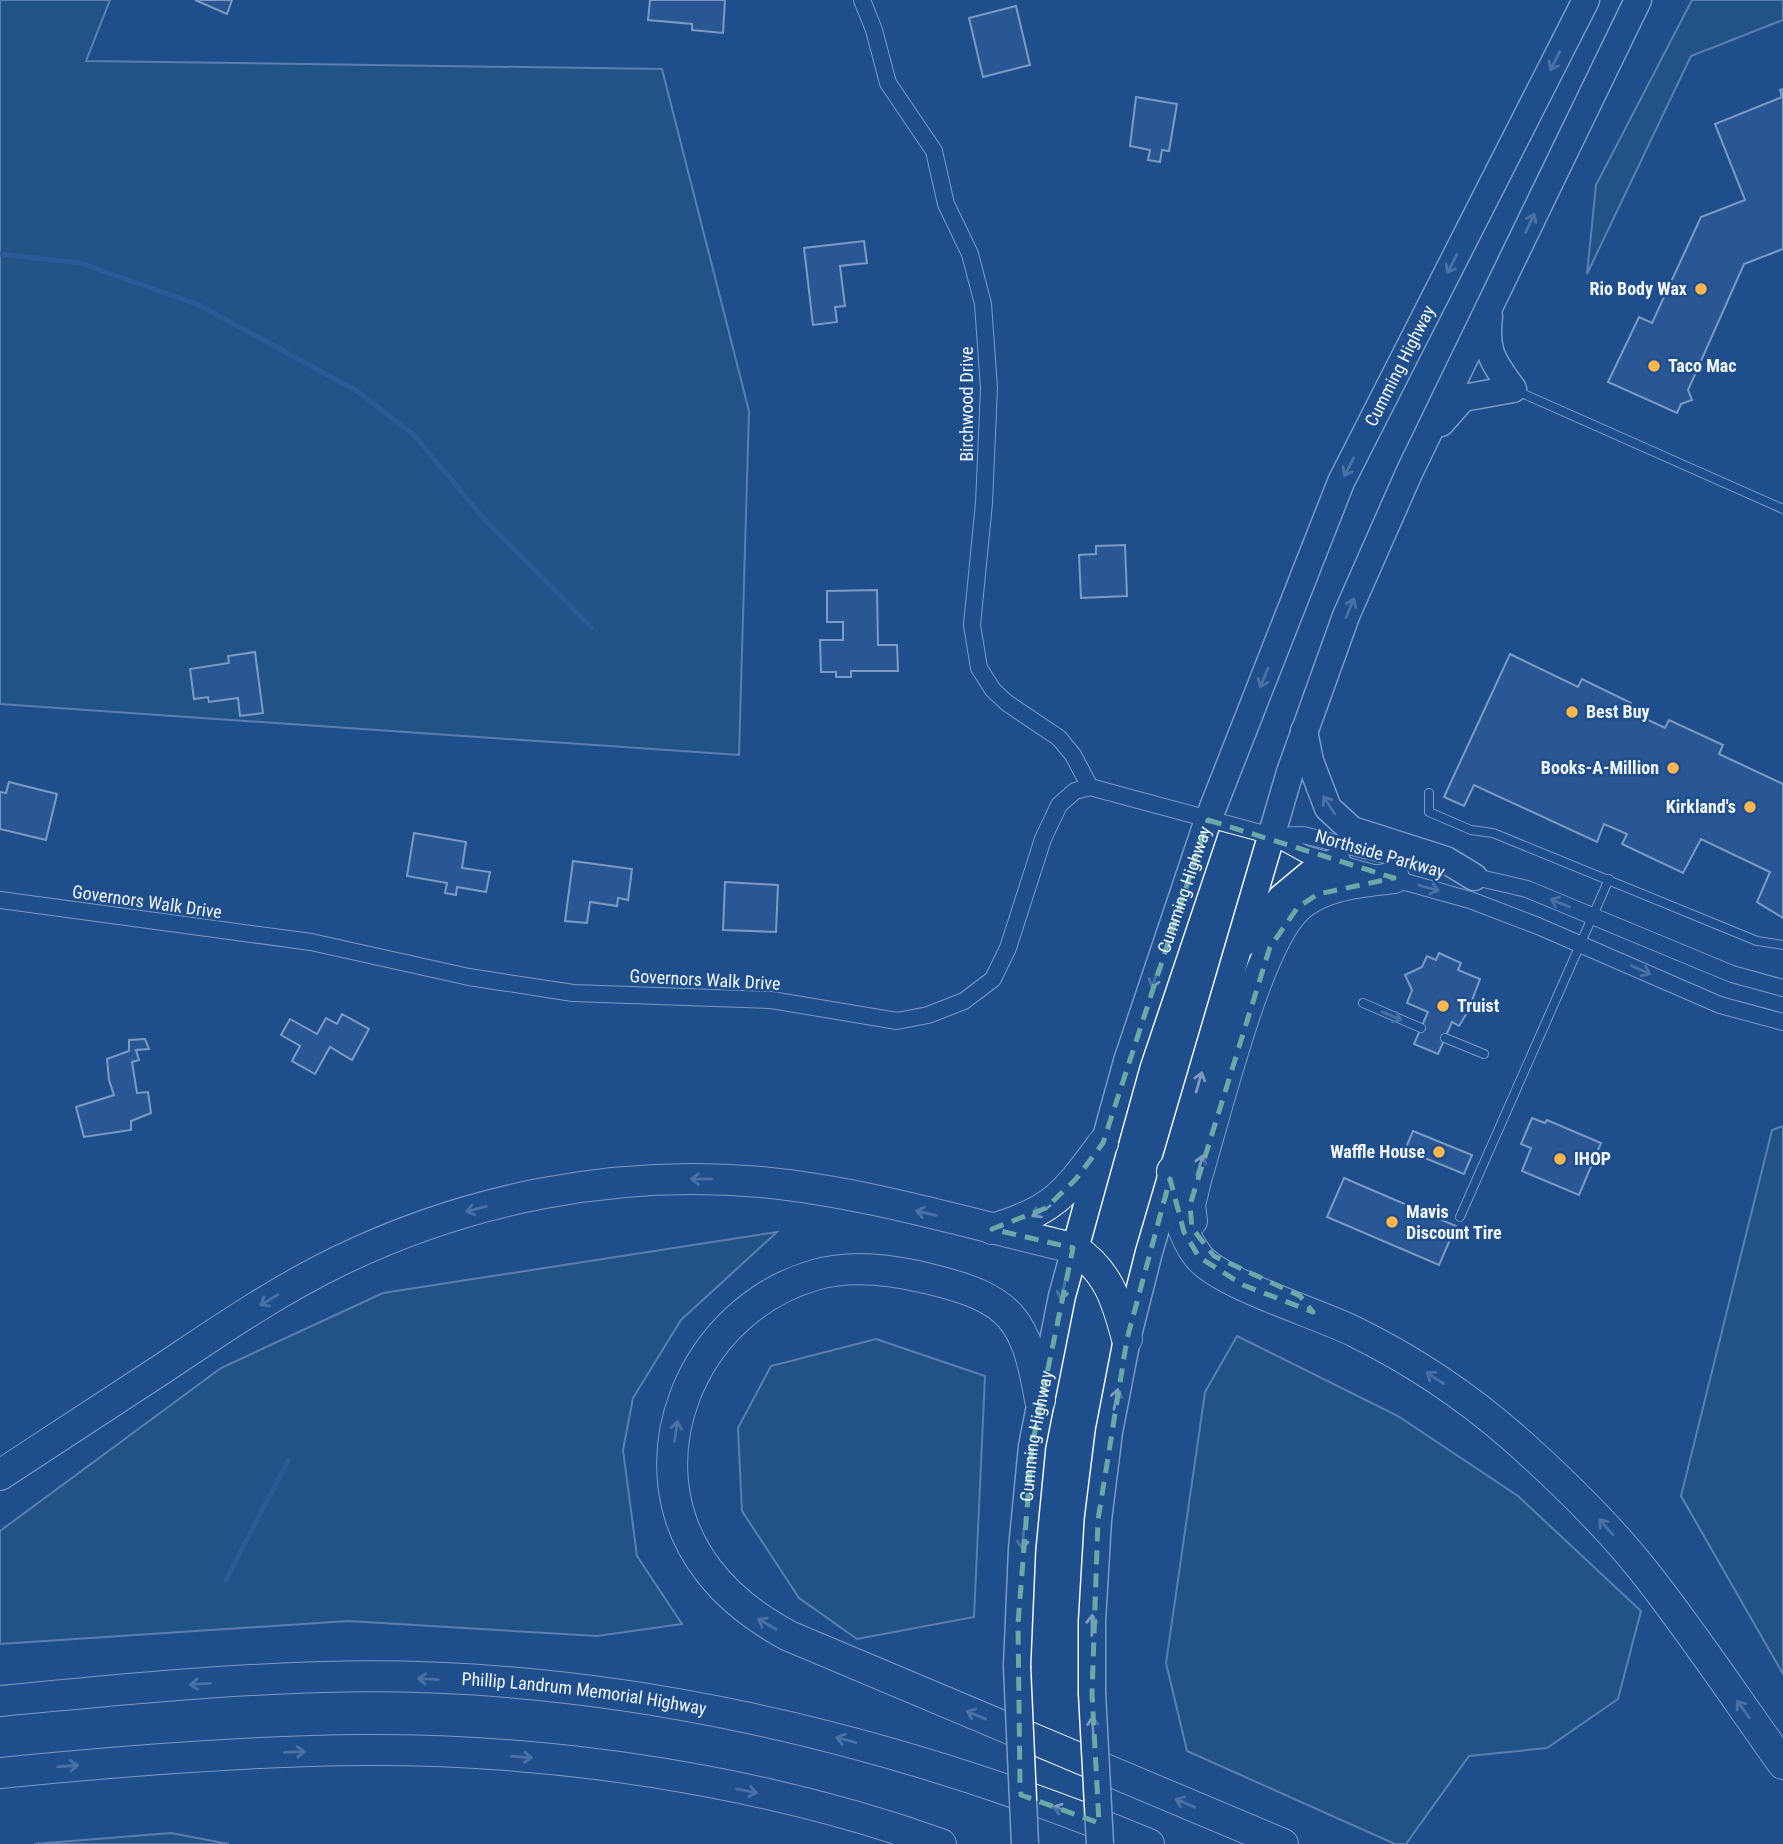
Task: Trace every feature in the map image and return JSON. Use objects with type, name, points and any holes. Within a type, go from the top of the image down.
[{"type":"highway","points":[[1313,1312],[1300,1296],[1214,1256],[1192,1228],[1190,1205],[1270,947],[1298,907],[1318,894],[1351,883],[1394,878]]},
{"type":"highway","points":[[992,1229],[1033,1216],[1062,1196],[1103,1143]]},
{"type":"highway","points":[[1172,1171],[1184,1232],[1199,1258],[1243,1285],[1313,1312],[1400,1355],[1462,1396],[1553,1474],[1600,1519],[1644,1570],[1783,1764]]},
{"type":"highway","points":[[0,1475],[289,1287],[383,1241],[477,1208],[524,1196],[609,1184],[715,1179],[806,1187],[1073,1248],[1092,1262],[1108,1282],[1127,1339]]},
{"type":"highway","points":[[1040,1400],[1032,1356],[1024,1333],[1011,1315],[994,1301],[976,1292],[909,1274],[849,1269],[816,1275],[781,1288],[752,1305],[729,1325],[708,1350],[692,1377],[681,1404],[675,1432],[673,1460],[680,1514],[707,1569],[732,1597],[759,1620],[789,1636],[1283,1844]]},
{"type":"highway","name":"Phillip Landrum Memorial Highway","points":[[0,1701],[155,1686],[324,1677],[522,1685],[607,1695],[719,1712],[889,1752],[1079,1815],[1149,1844]]},
{"type":"highway","points":[[0,1773],[173,1758],[296,1752],[433,1751],[532,1758],[642,1772],[770,1796],[846,1814],[941,1844]]},
{"type":"main road","name":"Cumming Highway","points":[[1025,1844],[1017,1665],[1022,1549],[1040,1400],[1073,1248],[1103,1143],[1208,820],[1342,482],[1586,0]]},
{"type":"main road","points":[[1100,1844],[1091,1693],[1098,1520],[1109,1432],[1127,1339],[1172,1171],[1304,732],[1346,616],[1409,473],[1638,0]]},
{"type":"main road","points":[[1409,473],[1449,411],[1463,398],[1513,389],[1491,357],[1486,342],[1490,307]]},
{"type":"main road","points":[[1304,732],[1310,761],[1328,808],[1352,830],[1446,860],[1475,877]]},
{"type":"main road","points":[[1240,946],[1250,939],[1282,898],[1301,881],[1311,873],[1338,861]]},
{"type":"street","name":"Birchwood Drive","points":[[862,0],[874,30],[888,83],[934,151],[946,205],[970,254],[983,304],[989,388],[984,503],[972,625],[979,668],[993,690],[1007,703],[1059,738],[1073,755],[1090,787]]},
{"type":"street","points":[[1090,787],[1272,836]]},
{"type":"street","name":"Governors Walk Drive","points":[[0,900],[311,942],[470,977],[573,993],[771,1000],[897,1021],[928,1015],[964,1002],[993,979],[1008,948],[1043,839],[1059,805],[1075,791],[1090,787]]},
{"type":"street","name":"Northside Parkway","points":[[1272,836],[1303,835],[1527,889],[1732,974],[1783,988]]},
{"type":"street","name":"Northside Parkway","points":[[1272,836],[1305,854],[1338,861],[1469,900],[1580,944],[1720,1005],[1783,1021]]},
{"type":"lane","points":[[1513,389],[1783,509]]},
{"type":"lane","points":[[1429,793],[1429,812],[1471,831],[1493,833],[1757,941],[1783,945]]},
{"type":"lane","points":[[1460,1217],[1609,879]]},
{"type":"lane","points":[[1363,1003],[1421,1028]]},
{"type":"lane","points":[[1445,1038],[1484,1054]]},
{"type":"highlighted area","points":[[1208,820],[1394,878],[1318,894],[1298,907],[1270,947],[1190,1205],[1192,1228],[1214,1256],[1300,1296],[1313,1312],[1243,1285],[1199,1257],[1184,1232],[1170,1179],[1127,1339],[1098,1520],[1092,1693],[1099,1823],[1021,1795],[1020,1784],[1018,1624],[1032,1446],[1073,1248],[992,1229],[1046,1208],[1076,1179],[1103,1143]]},
{"type":"shaded area","points":[[0,0],[110,0],[86,61],[662,69],[749,411],[739,755],[0,704]]},
{"type":"shaded area","points":[[1692,0],[1783,0],[1783,20],[1691,56],[1587,274],[1596,185]]},
{"type":"shaded area","points":[[1783,1126],[1783,1674],[1681,1496],[1772,1130]]},
{"type":"shaded area","points":[[777,1232],[681,1320],[633,1398],[623,1450],[637,1556],[682,1624],[597,1636],[348,1621],[0,1644],[0,1531],[221,1368],[383,1293]]},
{"type":"shaded area","points":[[1237,1336],[1398,1416],[1518,1496],[1641,1611],[1618,1699],[1547,1748],[1469,1756],[1406,1844],[1395,1844],[1187,1751],[1166,1663],[1205,1392]]},
{"type":"shaded area","points":[[876,1339],[985,1376],[974,1617],[857,1639],[799,1598],[742,1511],[738,1428],[771,1366]]},
{"type":"shaded area","points":[[171,1833],[229,1844],[34,1844]]},
{"type":"building","points":[[195,0],[232,0],[227,14]]},
{"type":"building","points":[[650,0],[725,0],[723,33],[692,30],[692,24],[648,20]]},
{"type":"building","points":[[1016,6],[1030,65],[983,77],[969,18]]},
{"type":"building","points":[[1783,89],[1783,249],[1744,264],[1688,390],[1692,400],[1681,404],[1677,413],[1608,382],[1639,317],[1652,323],[1701,217],[1745,200],[1715,124],[1782,97],[1780,90]]},
{"type":"building","points":[[1136,97],[1177,104],[1169,151],[1162,150],[1160,162],[1148,160],[1150,150],[1130,146]]},
{"type":"building","points":[[864,241],[867,263],[840,266],[845,306],[835,307],[837,322],[813,325],[804,248]]},
{"type":"building","points":[[1125,545],[1127,596],[1081,598],[1079,555],[1096,554],[1096,546]]},
{"type":"building","points":[[877,590],[878,645],[897,645],[898,671],[851,671],[851,677],[836,677],[836,672],[821,672],[820,640],[843,640],[843,622],[827,622],[827,591]]},
{"type":"building","points":[[255,652],[263,713],[240,716],[238,698],[209,702],[208,697],[194,699],[190,669],[229,663],[228,656]]},
{"type":"building","points":[[1510,654],[1578,687],[1582,679],[1631,703],[1627,710],[1665,728],[1669,720],[1723,745],[1719,754],[1783,784],[1783,918],[1757,902],[1770,872],[1701,839],[1683,873],[1622,844],[1627,834],[1604,824],[1597,842],[1474,785],[1464,806],[1444,797]]},
{"type":"building","points":[[9,782],[57,794],[46,840],[0,829],[0,792],[6,793]]},
{"type":"building","points":[[414,833],[466,842],[462,868],[490,872],[486,892],[457,887],[456,895],[445,893],[447,883],[407,876]]},
{"type":"building","points":[[573,861],[632,869],[628,900],[618,898],[617,906],[590,902],[587,923],[565,921]]},
{"type":"building","points":[[725,882],[778,885],[776,932],[723,930]]},
{"type":"building","name":"Truist","points":[[1439,953],[1461,963],[1458,970],[1480,979],[1468,1011],[1459,1026],[1452,1022],[1438,1054],[1414,1044],[1428,1012],[1407,1003],[1412,990],[1405,975],[1422,967],[1427,956],[1436,960]]},
{"type":"building","points":[[342,1014],[369,1029],[352,1060],[330,1047],[315,1074],[292,1061],[300,1046],[281,1035],[290,1019],[317,1034],[326,1018],[337,1024]]},
{"type":"building","points":[[145,1039],[149,1049],[136,1050],[139,1060],[132,1062],[137,1093],[148,1092],[151,1113],[131,1121],[131,1130],[84,1137],[76,1107],[114,1095],[107,1059],[129,1051],[129,1040]]},
{"type":"building","name":"IHOP","points":[[1532,1118],[1545,1123],[1547,1120],[1601,1143],[1579,1195],[1522,1171],[1531,1148],[1521,1144]]},
{"type":"building","name":"Waffle House","points":[[1413,1131],[1472,1155],[1464,1174],[1405,1150]]},
{"type":"building","name":"Mavis Discount Tire","points":[[1344,1178],[1456,1226],[1439,1265],[1327,1217]]},
{"type":"waterway","points":[[0,254],[80,263],[199,305],[357,391],[414,435],[486,521],[591,627]]},
{"type":"waterway","points":[[226,1580],[288,1461]]},
{"type":"place","name":"Rio Body Wax","points":[[1701,289]]},
{"type":"place","name":"Taco Mac","points":[[1654,366]]},
{"type":"place","name":"Best Buy","points":[[1572,712]]},
{"type":"place","name":"Books-A-Million","points":[[1673,768]]},
{"type":"place","name":"Kirkland's","points":[[1750,807]]},
{"type":"place","name":"Truist","points":[[1443,1006]]},
{"type":"place","name":"Waffle House","points":[[1439,1152]]},
{"type":"place","name":"IHOP","points":[[1560,1159]]},
{"type":"place","name":"Mavis Discount Tire","points":[[1392,1222]]}]
